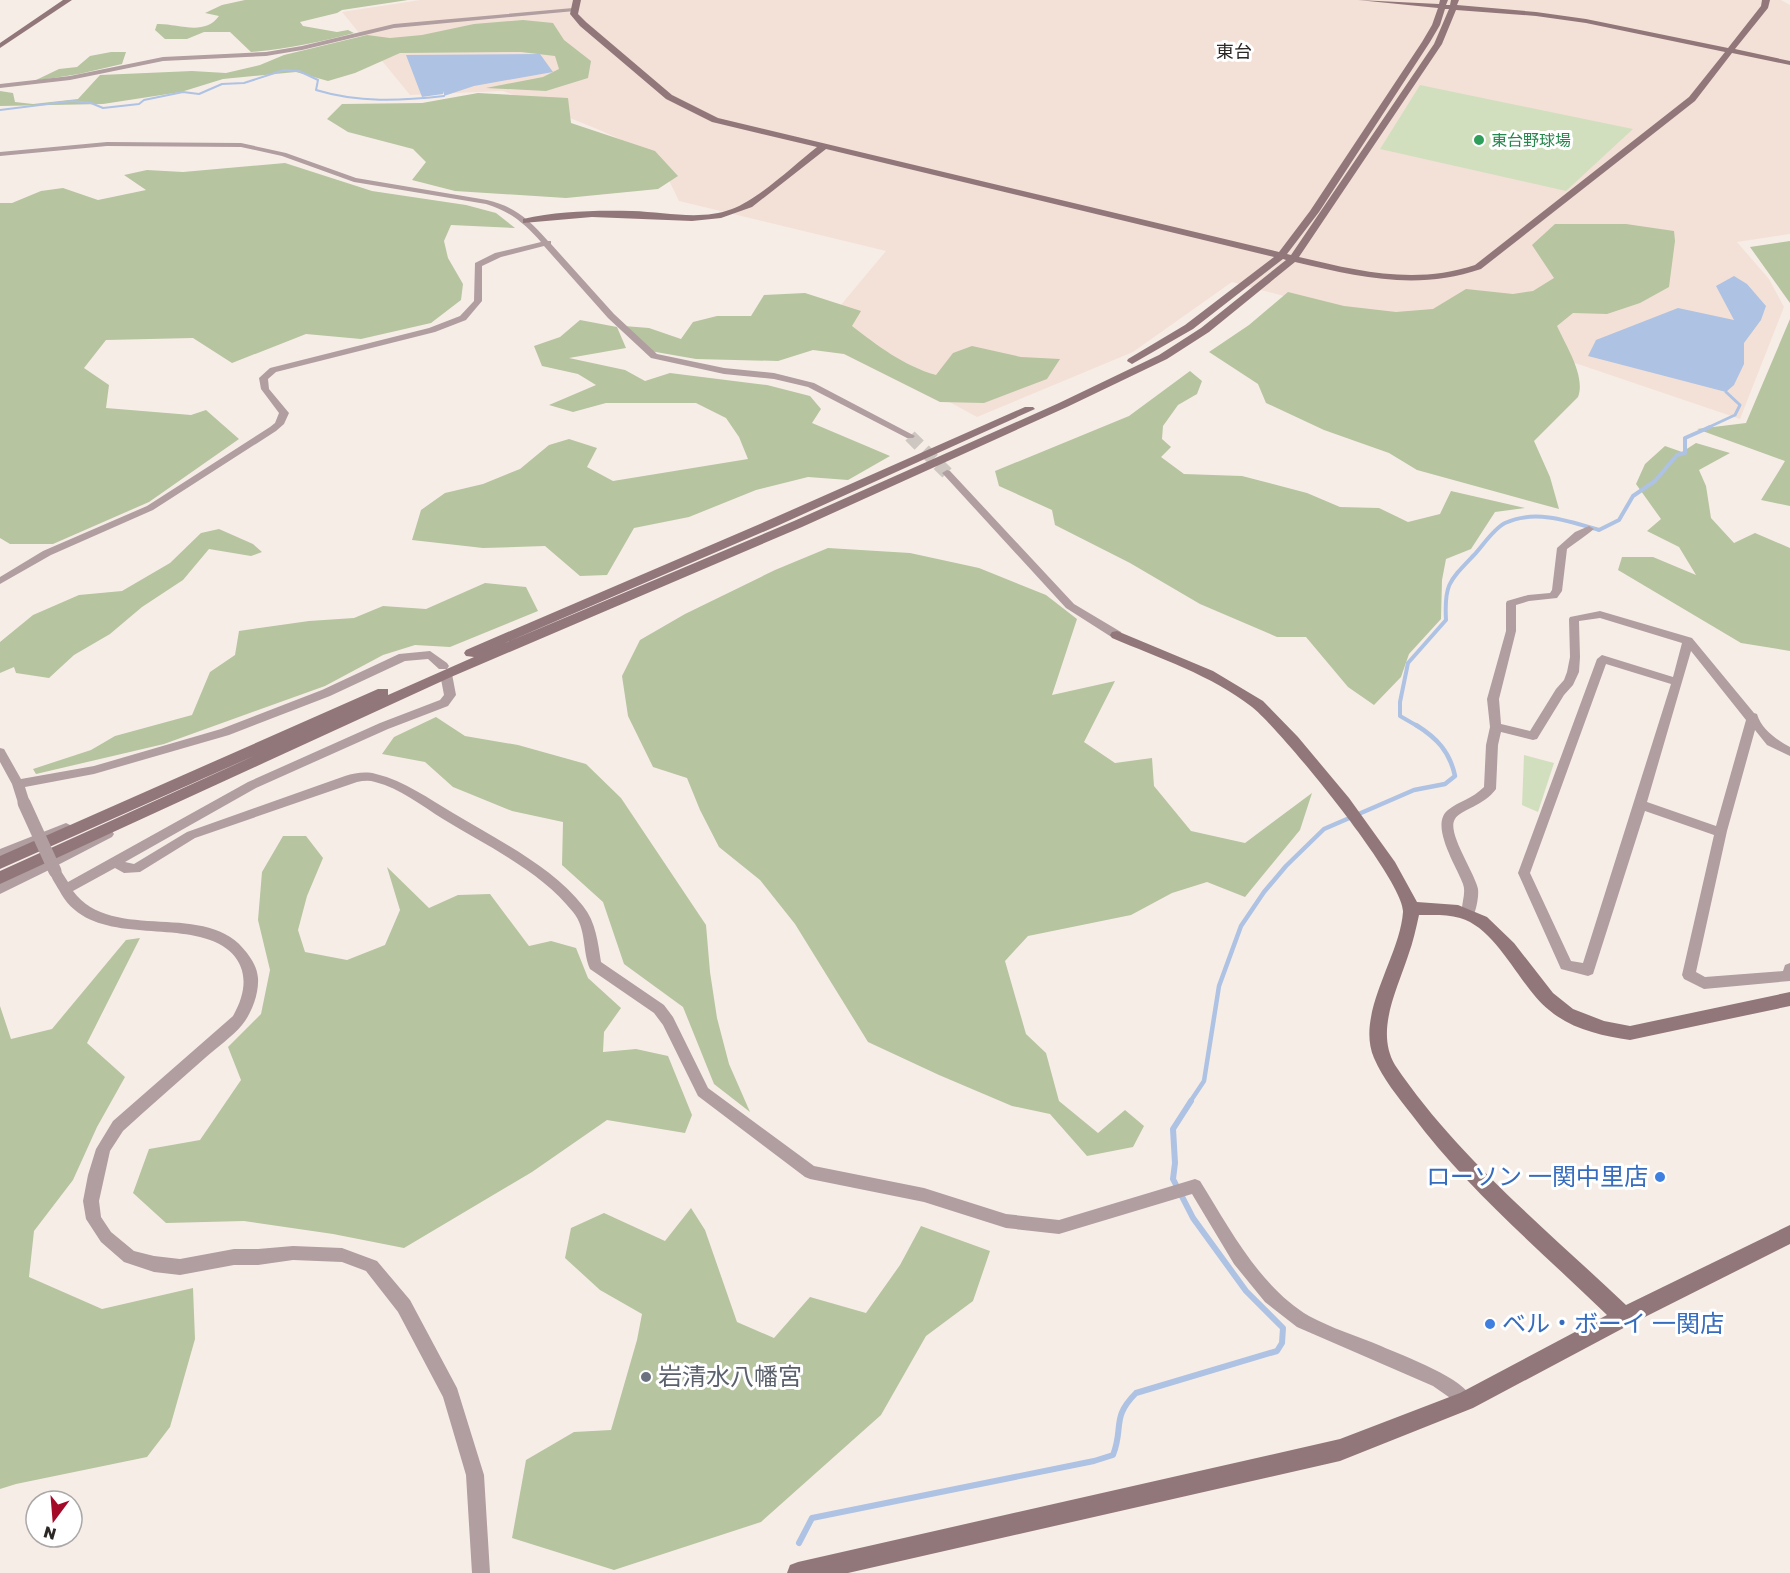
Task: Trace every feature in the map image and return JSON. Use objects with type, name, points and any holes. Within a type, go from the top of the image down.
[{"type":"street","points":[[0,46],[68,0]]},
{"type":"street","points":[[577,0],[573,10],[577,18],[680,104],[732,125],[1362,275],[1399,279],[1449,276],[1478,267],[1692,99],[1765,6],[1766,0]]},
{"type":"street","points":[[1362,0],[1449,4],[1586,21],[1790,63]]},
{"type":"street","points":[[0,854],[798,524],[1043,414],[1143,366],[1205,330],[1243,302],[1287,257],[1438,44],[1449,4]]},
{"type":"street","points":[[0,86],[70,78],[163,59],[275,52],[394,26],[573,10]]},
{"type":"street","points":[[0,154],[107,144],[241,145],[284,154],[354,180],[505,207],[526,221],[611,316],[654,356],[724,371],[774,376],[811,385],[910,436]]},
{"type":"street","points":[[526,221],[541,217],[631,214],[720,217],[737,212],[749,205],[823,147]]},
{"type":"street","points":[[0,581],[47,553],[150,508],[273,429],[279,424],[284,413],[265,389],[263,378],[273,370],[432,330],[463,318],[478,301],[478,265],[498,255],[548,243]]},
{"type":"street","points":[[947,472],[984,515],[1070,606],[1117,635],[1237,689],[1260,705],[1293,739],[1395,872],[1411,908],[1405,946],[1379,1021],[1379,1047],[1389,1070],[1415,1107],[1463,1163],[1624,1317]]},
{"type":"street","points":[[1468,913],[1472,891],[1466,871],[1448,835],[1447,822],[1451,814],[1478,800],[1490,789],[1492,745],[1496,728],[1492,699],[1511,632],[1511,603],[1528,598],[1553,596],[1557,591],[1562,548],[1589,529]]},
{"type":"street","points":[[1496,728],[1533,735],[1560,692],[1569,682],[1573,672],[1574,619],[1578,616],[1600,614],[1688,641],[1753,717],[1771,742],[1790,752]]},
{"type":"street","points":[[1677,682],[1602,659],[1524,873],[1566,965],[1588,970],[1641,804],[1677,682],[1688,641]]},
{"type":"street","points":[[18,783],[94,770],[225,732],[326,693],[403,657],[430,655],[444,670],[450,696],[444,703],[384,726],[252,785],[65,890]]},
{"type":"street","points":[[0,889],[174,800],[444,670]]},
{"type":"street","points":[[1753,717],[1721,833],[1689,975],[1704,983],[1789,976],[1790,969]]},
{"type":"street","points":[[0,752],[18,783],[24,803],[65,890],[85,911],[107,921],[198,930],[223,938],[242,953],[252,979],[249,1002],[238,1020],[118,1126],[103,1149],[91,1201],[94,1219],[106,1237],[130,1257],[154,1264],[180,1267],[234,1257],[293,1253],[342,1255],[371,1266],[404,1306],[451,1394],[475,1475],[481,1573]]},
{"type":"street","points":[[116,861],[124,868],[136,869],[191,835],[228,820],[349,779],[368,776],[380,779],[420,799],[486,839],[547,881],[578,909],[590,930],[595,965],[658,1009],[668,1021],[703,1092],[810,1172],[924,1196],[1006,1221],[1059,1227],[1195,1186],[1240,1259],[1271,1296],[1303,1321],[1439,1380],[1466,1401]]},
{"type":"street","points":[[0,863],[178,782]]},
{"type":"street","points":[[0,878],[64,847],[174,800]]},
{"type":"street","points":[[1641,804],[1721,833]]},
{"type":"street","points":[[1411,908],[1468,913],[1509,948],[1539,990],[1550,1001],[1577,1020],[1593,1026],[1630,1033],[1790,999]]},
{"type":"street","points":[[798,1573],[1340,1449],[1466,1401],[1624,1317],[1790,1234]]},
{"type":"shaded area","points":[[420,0],[1781,0],[1790,5],[1790,234],[1737,242],[1769,279],[1784,307],[1740,419],[1466,326],[1342,312],[1232,282],[1133,352],[977,417],[819,331],[886,251],[679,201],[657,156],[503,91],[410,95],[342,12]]},
{"type":"green space","points":[[245,0],[408,0],[342,10],[300,22],[303,26],[337,32],[348,30],[354,33],[264,51],[251,52],[230,32],[204,32],[187,39],[165,39],[155,30],[157,24],[190,28],[206,26],[219,16],[205,13],[222,5]]},
{"type":"green space","points":[[523,20],[553,23],[564,40],[591,61],[588,78],[546,91],[486,88],[543,77],[559,69],[555,56],[521,52],[400,53],[355,73],[328,81],[296,72],[223,79],[181,92],[103,104],[0,106],[0,91],[13,93],[15,102],[33,104],[78,99],[100,75],[192,71],[226,73],[260,65],[284,55],[367,35],[390,38],[422,35],[474,24]]},
{"type":"green space","points":[[126,52],[122,64],[34,81],[59,69],[77,67],[90,56]]},
{"type":"green space","points":[[1420,85],[1633,129],[1566,191],[1380,149]]},
{"type":"green space","points":[[478,93],[568,98],[571,123],[655,151],[678,176],[658,189],[566,198],[455,191],[412,180],[426,162],[413,149],[348,132],[327,119],[342,104],[422,103]]},
{"type":"green space","points":[[285,163],[372,191],[466,205],[496,213],[515,228],[451,225],[444,241],[448,258],[463,284],[461,300],[431,323],[361,339],[306,334],[232,363],[193,338],[106,340],[84,368],[109,385],[106,408],[191,415],[206,410],[239,439],[149,502],[53,544],[10,544],[0,538],[0,203],[12,203],[41,191],[63,188],[98,200],[146,190],[124,175],[147,170],[183,172]]},
{"type":"green space","points":[[1555,224],[1626,224],[1674,231],[1675,241],[1669,287],[1640,303],[1607,314],[1573,313],[1557,326],[1574,361],[1580,389],[1578,397],[1534,441],[1550,477],[1559,509],[1417,470],[1389,453],[1324,430],[1266,403],[1258,384],[1209,352],[1249,325],[1288,292],[1344,306],[1396,312],[1433,309],[1466,289],[1513,294],[1533,291],[1554,278],[1532,245]]},
{"type":"green space","points":[[1790,241],[1790,303],[1750,247]]},
{"type":"green space","points":[[805,293],[861,311],[852,326],[902,361],[936,375],[953,353],[972,346],[1021,357],[1060,359],[1047,379],[984,403],[940,402],[844,354],[813,350],[778,361],[696,359],[650,351],[624,326],[649,328],[681,339],[693,322],[717,316],[751,316],[764,295]]},
{"type":"green space","points":[[1790,319],[1790,506],[1761,500],[1785,461],[1697,429],[1746,423]]},
{"type":"green space","points":[[580,320],[617,327],[626,348],[569,358],[625,370],[645,381],[670,373],[767,385],[810,396],[821,409],[812,423],[890,456],[848,480],[808,477],[756,490],[689,517],[634,528],[607,575],[580,576],[545,546],[483,548],[412,540],[421,510],[445,493],[483,484],[520,469],[549,445],[569,439],[597,448],[587,467],[613,481],[748,459],[739,437],[726,418],[696,403],[606,403],[573,412],[549,405],[596,385],[578,374],[542,366],[534,346],[560,337]]},
{"type":"green space","points":[[1190,371],[1202,381],[1197,394],[1178,405],[1163,426],[1162,439],[1171,447],[1161,457],[1184,474],[1242,476],[1307,493],[1340,507],[1379,508],[1408,522],[1440,514],[1451,491],[1525,508],[1495,512],[1471,549],[1446,559],[1442,580],[1441,619],[1409,654],[1401,677],[1374,705],[1348,687],[1306,637],[1277,637],[1200,604],[1130,563],[1055,525],[1052,510],[999,486],[995,471],[1129,416]]},
{"type":"green space","points":[[1696,443],[1730,453],[1699,470],[1706,486],[1711,518],[1734,543],[1755,533],[1790,548],[1790,651],[1741,643],[1618,570],[1622,557],[1653,557],[1696,575],[1679,547],[1647,531],[1661,519],[1636,484],[1645,464],[1665,446],[1682,452]]},
{"type":"green space","points":[[219,529],[253,544],[262,552],[251,556],[209,549],[183,580],[142,607],[110,634],[74,655],[49,678],[16,673],[14,667],[0,673],[0,642],[33,615],[79,595],[122,591],[170,563],[201,533]]},
{"type":"green space","points":[[828,548],[910,553],[979,568],[1046,595],[1077,619],[1052,695],[1115,681],[1084,742],[1115,763],[1152,758],[1154,786],[1191,831],[1245,843],[1312,793],[1300,830],[1245,897],[1207,882],[1172,893],[1131,915],[1028,936],[1005,961],[1026,1034],[1046,1053],[1059,1101],[1098,1133],[1125,1110],[1144,1126],[1133,1147],[1087,1156],[1050,1114],[1012,1106],[868,1042],[795,924],[760,880],[719,847],[687,778],[653,767],[628,716],[622,676],[640,640],[685,614],[775,570]]},
{"type":"green space","points":[[485,583],[526,587],[538,611],[450,647],[415,645],[383,655],[325,686],[164,744],[36,774],[33,769],[91,750],[115,736],[192,715],[210,672],[235,655],[239,631],[309,621],[354,618],[383,606],[426,609]]},
{"type":"green space","points":[[436,717],[465,736],[518,745],[586,764],[621,798],[706,925],[717,1018],[729,1064],[750,1112],[714,1084],[683,1007],[624,964],[603,902],[562,865],[563,822],[512,811],[453,787],[425,762],[382,754],[394,737]]},
{"type":"green space","points":[[1524,755],[1554,763],[1538,812],[1522,805]]},
{"type":"green space","points":[[283,836],[306,836],[323,858],[307,896],[298,930],[305,952],[347,960],[385,945],[400,910],[387,867],[429,908],[458,895],[490,894],[529,946],[551,941],[576,948],[588,978],[621,1008],[604,1032],[603,1052],[636,1049],[668,1056],[692,1115],[685,1133],[607,1120],[532,1172],[404,1248],[333,1234],[244,1221],[166,1223],[133,1193],[149,1149],[200,1140],[241,1080],[228,1047],[261,1014],[270,970],[258,920],[262,872]]},
{"type":"green space","points":[[140,938],[87,1043],[125,1077],[97,1127],[73,1180],[34,1231],[29,1277],[102,1309],[193,1288],[195,1339],[170,1427],[147,1457],[0,1489],[0,1006],[11,1039],[52,1029],[126,940]]},
{"type":"green space","points":[[691,1208],[705,1230],[737,1322],[774,1338],[810,1297],[866,1313],[900,1265],[921,1226],[990,1251],[973,1301],[926,1336],[881,1415],[761,1522],[614,1570],[512,1538],[526,1460],[574,1432],[611,1430],[637,1340],[642,1314],[600,1290],[565,1258],[571,1228],[604,1213],[665,1241]]},
{"type":"water","points":[[540,54],[553,72],[474,86],[444,96],[444,91],[443,94],[422,97],[406,55]]},
{"type":"water","points":[[1734,276],[1747,284],[1766,306],[1761,320],[1744,343],[1744,364],[1734,385],[1726,392],[1588,356],[1596,340],[1678,308],[1734,320],[1716,286]]},
{"type":"waterway","points":[[0,110],[72,101],[91,103],[103,108],[139,104],[144,100],[183,92],[199,94],[222,84],[244,83],[284,70],[299,71],[318,80],[316,90],[348,97],[396,100],[444,96]]},
{"type":"waterway","points":[[1707,428],[1735,415],[1740,405],[1726,392]]},
{"type":"waterway","points":[[1418,726],[1400,716],[1400,702],[1408,663],[1446,620],[1447,591],[1453,578],[1492,534],[1505,523],[1528,517],[1552,518],[1599,530],[1619,520],[1633,496],[1655,481],[1677,455],[1685,453],[1685,438],[1710,427]]},
{"type":"waterway","points":[[1190,1102],[1204,1081],[1219,986],[1241,926],[1264,892],[1286,866],[1324,829],[1414,790],[1445,784],[1455,776],[1442,746],[1418,726]]},
{"type":"waterway","points":[[799,1543],[812,1518],[1094,1461],[1113,1455],[1123,1409],[1136,1393],[1277,1351],[1282,1343],[1283,1328],[1246,1291],[1193,1218],[1173,1179],[1175,1163],[1173,1129],[1191,1101]]},
{"type":"tunnel","points":[[910,436],[947,473]]},
{"type":"place","name":"東台野球場","points":[[1479,140]]},
{"type":"place","name":"ローソン 一関中里店","points":[[1660,1177]]},
{"type":"place","name":"ベル・ボーイ 一関店","points":[[1490,1324]]},
{"type":"place","name":"岩清水八幡宮","points":[[646,1377]]},
{"type":"district","name":"東台","points":[[1234,52]]}]
